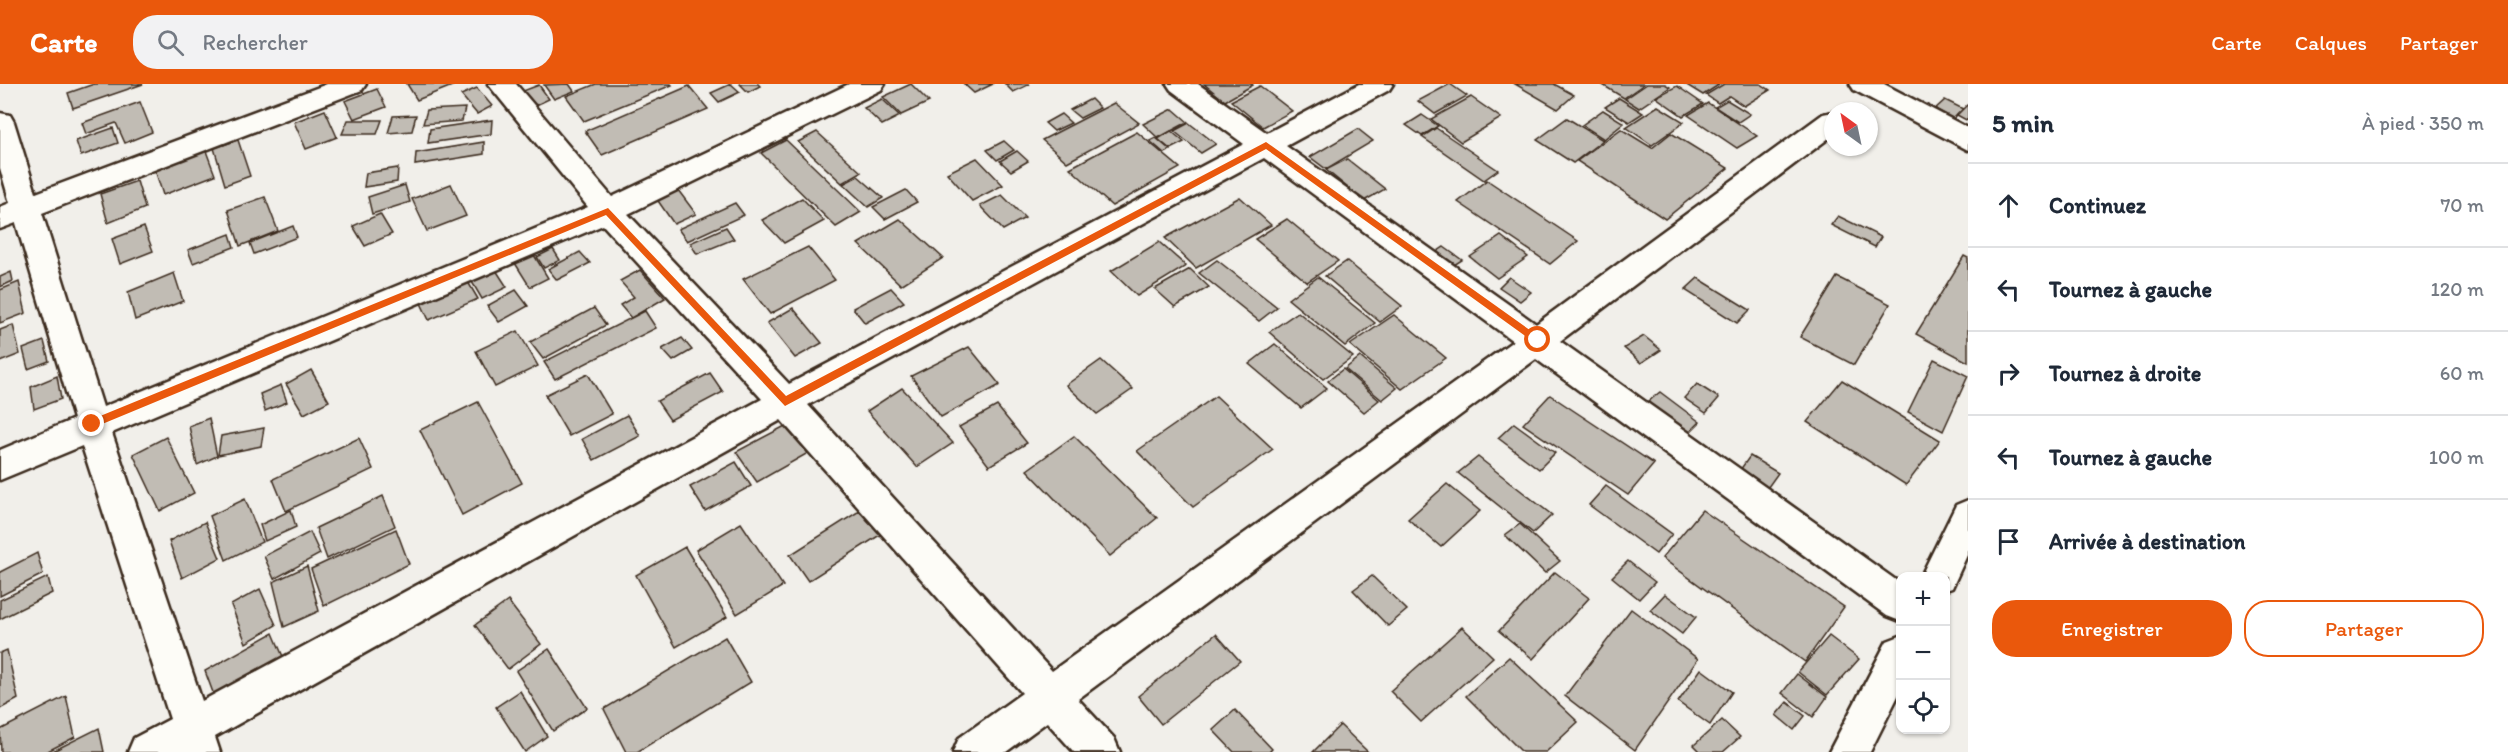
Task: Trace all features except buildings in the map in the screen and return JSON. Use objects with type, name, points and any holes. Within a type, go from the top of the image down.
[{"type":"street","points":[[14,213],[353,84]]},
{"type":"street","points":[[501,84],[608,211],[785,402],[1100,752]]},
{"type":"street","points":[[0,465],[92,424],[608,211],[872,84]]},
{"type":"street","points":[[1180,84],[1538,340],[1896,601]]},
{"type":"street","points":[[148,752],[196,740],[785,402],[1380,84]]},
{"type":"street","points":[[1854,102],[1868,87],[1968,140]]},
{"type":"street","points":[[0,122],[14,213],[92,424],[196,740]]},
{"type":"street","points":[[973,752],[1538,340],[1824,127]]},
{"type":"street","points":[[1941,572],[1968,516]]},
{"type":"street","points":[[1849,752],[1896,662]]},
{"type":"route","points":[[92,424],[608,211],[785,402],[1266,145],[1538,340]]}]
